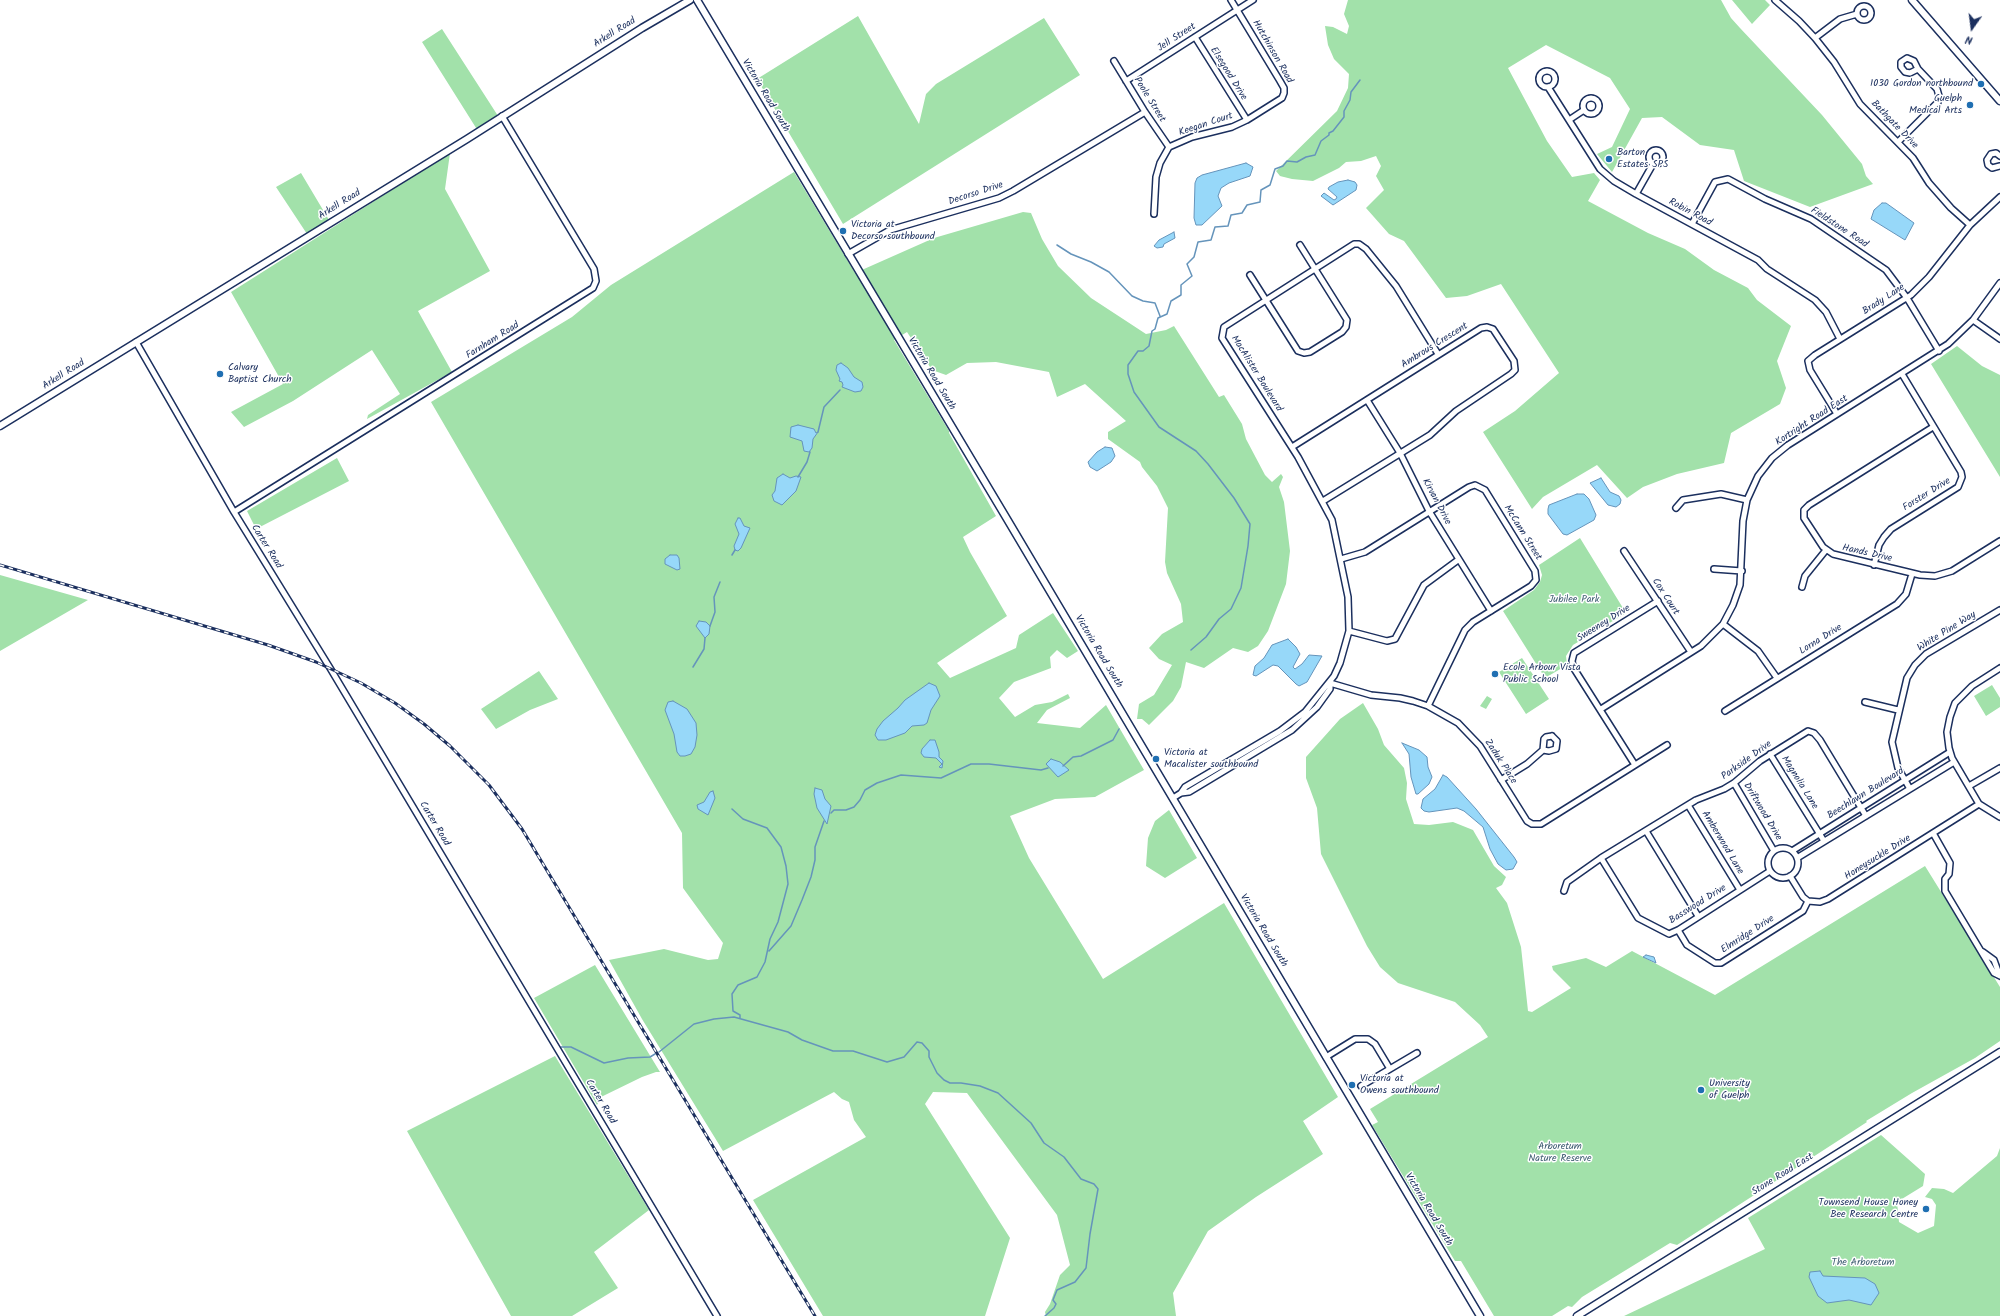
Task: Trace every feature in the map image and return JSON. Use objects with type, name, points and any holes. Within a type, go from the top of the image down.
[{"type":"main road","name":"Arkell Road","points":[[0,426],[690,0]]},
{"type":"main road","name":"Victoria Road South","points":[[697,0],[1008,519],[1480,1316]]},
{"type":"main road","points":[[1912,0],[2000,101]]},
{"type":"main road","name":"Stone Road East","points":[[1577,1316],[2000,1052]]},
{"type":"street","name":"Hutchinson Road","points":[[1231,0],[1284,88],[1282,98],[1247,120]]},
{"type":"street","name":"Jell Street","points":[[1126,81],[1253,0]]},
{"type":"street","name":"Bathgate Drive","points":[[1775,0],[1799,21],[1815,38],[1834,62],[1860,104],[1913,158],[1929,183],[1951,208],[1970,225]]},
{"type":"street","points":[[1815,38],[1840,19],[1857,14]]},
{"type":"street","name":"Elsegood Drive","points":[[1195,37],[1247,120]]},
{"type":"street","name":"Poole Street","points":[[1114,61],[1145,112],[1169,147]]},
{"type":"street","points":[[1898,142],[1938,102],[1939,96],[1937,89],[1918,69]]},
{"type":"street","name":"Robin Road","points":[[1548,87],[1600,169],[1614,181],[1636,194],[1758,260],[1816,300],[1826,312],[1840,339]]},
{"type":"street","points":[[1569,120],[1584,110]]},
{"type":"street","name":"Decorso Drive","points":[[848,254],[890,230],[981,203],[1014,191],[1145,112]]},
{"type":"street","name":"Farnham Road","points":[[234,512],[593,288],[596,281],[594,269],[502,116]]},
{"type":"street","name":"Keegan Court","points":[[1154,214],[1156,177],[1160,163],[1169,147],[1192,137],[1232,127],[1247,120]]},
{"type":"street","points":[[2000,156],[1996,153],[1991,154],[1987,160],[1988,165],[1992,168],[2000,166]]},
{"type":"street","points":[[1636,194],[1652,164]]},
{"type":"street","name":"Fieldstone Road","points":[[1692,224],[1715,182],[1728,179],[1811,219],[1886,270],[1907,298],[1939,351]]},
{"type":"street","name":"Brady Lane","points":[[1837,414],[1810,370],[1808,362],[1814,355],[1907,298],[1929,277],[1970,225],[2000,197]]},
{"type":"street","name":"MacAlister Boulevard","points":[[1173,798],[1181,793],[1189,792],[1225,767],[1303,721],[1324,699],[1330,689],[1330,683],[1340,663],[1349,631],[1348,597],[1332,520],[1323,501],[1292,447],[1222,334],[1226,324],[1354,244],[1363,246],[1396,286],[1438,354]]},
{"type":"street","points":[[1250,275],[1297,349],[1301,352],[1310,352],[1342,332],[1347,324],[1347,320],[1300,245]]},
{"type":"street","name":"Kortright Road East","points":[[1601,709],[1691,652],[1709,638],[1723,624],[1737,595],[1742,571],[1743,521],[1747,500],[1758,476],[1772,458],[1788,445],[1939,351],[1957,337],[1973,320],[2000,283]]},
{"type":"street","points":[[1973,320],[2000,339]]},
{"type":"street","name":"Ambrous Crescent","points":[[1292,447],[1480,328],[1487,327],[1496,332],[1514,361],[1515,367],[1512,374],[1462,406],[1433,433],[1323,501]]},
{"type":"street","name":"Carter Road","points":[[136,342],[234,512],[330,668],[717,1316]]},
{"type":"street","name":"Forster Drive","points":[[1874,565],[1879,545],[1891,529],[1958,487],[1961,483],[1961,472],[1932,427],[1902,374]]},
{"type":"street","name":"Kirvan Drive","points":[[1367,400],[1400,453],[1429,511],[1491,611]]},
{"type":"street","points":[[1802,587],[1805,576],[1826,550],[1804,518],[1806,508],[1932,427]]},
{"type":"street","name":"McCann Street","points":[[1341,559],[1365,552],[1429,511],[1469,487],[1475,485],[1485,490],[1535,571],[1536,576],[1531,586],[1491,611],[1465,630],[1428,706]]},
{"type":"street","points":[[1676,508],[1683,500],[1721,494],[1747,500]]},
{"type":"street","name":"Hands Drive","points":[[1826,550],[1840,557],[1912,574],[1927,576],[1944,574],[2000,541]]},
{"type":"street","name":"Cox Court","points":[[1624,551],[1691,652]]},
{"type":"street","points":[[1349,631],[1387,641],[1395,639],[1424,585],[1458,560]]},
{"type":"street","points":[[1714,569],[1742,571]]},
{"type":"street","name":"Lorna Drive","points":[[1725,710],[1897,604],[1906,594],[1912,574]]},
{"type":"street","name":"Sweeney Drive","points":[[1601,709],[1573,667],[1572,661],[1574,653],[1658,601]]},
{"type":"street","name":"White Pine Way","points":[[1910,789],[1895,760],[1892,742],[1898,710],[1907,678],[1920,659],[2000,610]]},
{"type":"street","points":[[1723,624],[1758,651],[1777,678]]},
{"type":"street","points":[[2000,668],[1972,686],[1956,703],[1950,717],[1947,732],[1950,752],[1954,762],[1979,804],[2000,817]]},
{"type":"street","name":"Zaduk Place","points":[[1330,683],[1371,695],[1406,699],[1428,706],[1450,718],[1465,729],[1480,746],[1527,821],[1532,824],[1538,825],[1667,745]]},
{"type":"street","points":[[1865,702],[1898,710]]},
{"type":"street","points":[[1601,709],[1635,764]]},
{"type":"street","name":"Parkside Drive","points":[[1646,830],[1688,805],[1734,783],[1770,754],[1808,731],[1814,733],[1866,816]]},
{"type":"street","points":[[1501,780],[1527,764],[1543,750]]},
{"type":"street","name":"Beechlawn Boulevard","points":[[1792,851],[1950,752]]},
{"type":"street","name":"Magnolia Lane","points":[[1770,754],[1824,841]]},
{"type":"street","name":"Beechlawn Boulevard","points":[[1797,858],[1954,762]]},
{"type":"street","points":[[1969,786],[2000,768]]},
{"type":"street","name":"Driftwood Drive","points":[[1734,783],[1774,851]]},
{"type":"street","name":"Honeysuckle Drive","points":[[1808,901],[1820,902],[1828,899],[1979,804]]},
{"type":"street","name":"Amberwood Lane","points":[[1688,805],[1740,890]]},
{"type":"street","points":[[1564,891],[1566,882],[1646,830],[1698,916]]},
{"type":"street","points":[[1933,833],[1950,863],[1949,874],[1945,879],[1945,891],[1988,964],[1994,973],[1999,975]]},
{"type":"street","points":[[1784,848],[1792,851],[1797,858],[1797,867],[1790,876],[1778,877],[1770,871],[1768,859],[1774,851],[1784,848]]},
{"type":"street","name":"Basswood Drive","points":[[1601,858],[1638,918],[1669,934],[1678,930],[1770,871]]},
{"type":"street","points":[[1790,876],[1803,897],[1808,901]]},
{"type":"street","name":"Elmridge Drive","points":[[1678,930],[1688,945],[1715,963],[1721,963],[1803,910],[1808,901]]},
{"type":"street","points":[[1980,950],[1994,960],[1999,975]]},
{"type":"street","points":[[1988,964],[1999,957]]},
{"type":"street","points":[[1326,1057],[1355,1038],[1368,1039],[1375,1044],[1390,1069]]},
{"type":"street","points":[[1361,1086],[1417,1053]]},
{"type":"green space","points":[[1348,0],[1721,0],[1731,18],[1822,115],[1862,164],[1866,176],[1873,184],[1810,207],[1744,181],[1734,150],[1700,145],[1662,117],[1642,118],[1612,172],[1597,154],[1612,147],[1630,109],[1610,78],[1546,45],[1508,68],[1547,141],[1572,177],[1594,173],[1600,180],[1588,201],[1648,233],[1685,249],[1714,270],[1748,288],[1757,300],[1791,326],[1777,361],[1786,388],[1780,404],[1731,433],[1724,463],[1677,474],[1643,487],[1627,498],[1597,465],[1543,497],[1532,509],[1483,432],[1515,411],[1559,373],[1501,284],[1467,296],[1446,298],[1404,241],[1389,234],[1366,208],[1384,190],[1376,176],[1381,166],[1376,156],[1361,161],[1346,162],[1339,168],[1313,181],[1280,176],[1276,171],[1337,111],[1348,88],[1349,74],[1334,59],[1328,45],[1325,26],[1333,27],[1347,34],[1349,26],[1344,14]]},
{"type":"green space","points":[[1732,0],[1765,0],[1770,5],[1752,24]]},
{"type":"green space","points":[[858,16],[919,124],[926,94],[936,84],[1044,18],[1080,75],[843,224],[757,79]]},
{"type":"green space","points":[[442,29],[500,119],[478,131],[422,42]]},
{"type":"green space","points":[[450,153],[445,189],[490,271],[418,311],[452,372],[367,419],[368,415],[400,394],[372,350],[293,401],[244,427],[231,412],[283,384],[231,292]]},
{"type":"green space","points":[[794,172],[855,273],[934,238],[1023,212],[1031,213],[1042,239],[1058,266],[1091,298],[1146,334],[1166,330],[1174,326],[1219,397],[1224,395],[1242,424],[1246,439],[1265,475],[1272,482],[1281,474],[1283,477],[1279,487],[1284,502],[1290,551],[1286,584],[1268,631],[1258,646],[1248,652],[1233,648],[1204,668],[1186,662],[1181,687],[1173,701],[1149,725],[1142,719],[1137,719],[1139,704],[1154,695],[1172,665],[1159,659],[1149,648],[1162,634],[1183,622],[1181,604],[1167,573],[1165,562],[1168,508],[1157,486],[1142,467],[1140,462],[1108,439],[1108,432],[1126,421],[1085,384],[1057,397],[1049,372],[996,362],[967,363],[946,375],[932,370],[907,332],[894,340],[949,431],[996,516],[963,537],[1007,616],[937,663],[950,678],[1016,648],[1019,635],[1053,613],[1078,651],[1067,658],[1057,650],[1050,657],[1051,668],[1014,682],[999,698],[1015,717],[1035,705],[1052,702],[1068,694],[1070,698],[1047,710],[1037,723],[1080,728],[1106,705],[1144,770],[1095,797],[1055,799],[1010,816],[1029,858],[1103,979],[1224,903],[1338,1097],[1303,1121],[1323,1154],[1256,1197],[1208,1231],[1173,1293],[1176,1316],[1046,1316],[1045,1312],[1050,1304],[1060,1275],[1070,1265],[1057,1215],[967,1093],[933,1092],[925,1104],[1010,1238],[985,1316],[823,1316],[753,1200],[866,1137],[854,1120],[849,1102],[842,1099],[834,1092],[723,1151],[642,1019],[609,960],[664,949],[708,960],[718,959],[723,943],[683,888],[682,833],[431,402],[572,317],[611,285]]},
{"type":"green space","points":[[301,173],[329,220],[307,234],[276,187]]},
{"type":"green space","points":[[1957,346],[1982,366],[2000,375],[2000,477],[1931,364]]},
{"type":"green space","points":[[337,458],[349,481],[256,529],[247,511]]},
{"type":"green space","name":"Jubilee Park","points":[[1580,538],[1626,613],[1573,645],[1566,656],[1567,665],[1545,678],[1503,611],[1534,590],[1540,582],[1542,575],[1539,565]]},
{"type":"green space","points":[[0,575],[88,600],[0,651]]},
{"type":"green space","points":[[1522,658],[1549,699],[1526,714],[1499,672]]},
{"type":"green space","points":[[539,671],[558,699],[530,710],[496,729],[481,709]]},
{"type":"green space","points":[[1992,685],[2000,698],[2000,707],[1986,716],[1974,696]]},
{"type":"green space","points":[[1487,696],[1492,699],[1486,709],[1480,706]]},
{"type":"green space","name":"Arboretum Nature Reserve","points":[[1363,703],[1378,729],[1384,745],[1404,768],[1407,783],[1406,799],[1414,824],[1429,825],[1453,822],[1473,830],[1494,866],[1506,877],[1502,885],[1496,888],[1507,903],[1521,947],[1528,1011],[1532,1012],[1571,988],[1553,970],[1552,966],[1586,958],[1606,967],[1632,951],[1715,995],[1925,866],[2000,987],[2000,1041],[1975,1058],[1912,1093],[1866,1121],[1867,1122],[1677,1245],[1670,1243],[1582,1297],[1572,1307],[1568,1306],[1552,1316],[1494,1316],[1461,1261],[1455,1261],[1372,1125],[1378,1122],[1370,1109],[1488,1037],[1480,1025],[1455,1002],[1398,983],[1380,967],[1367,946],[1321,854],[1317,808],[1306,778],[1306,757],[1340,719]]},
{"type":"green space","points":[[1169,810],[1197,858],[1165,878],[1146,866],[1148,838],[1155,821]]},
{"type":"green space","points":[[595,965],[660,1072],[642,1077],[601,1097],[597,1105],[534,998]]},
{"type":"green space","points":[[555,1056],[649,1210],[594,1252],[618,1288],[572,1316],[511,1316],[407,1131]]},
{"type":"green space","name":"The Arboretum","points":[[1881,1135],[1925,1174],[1923,1186],[1897,1202],[1899,1222],[1918,1233],[1934,1226],[1936,1205],[1932,1199],[1925,1197],[1932,1188],[1944,1189],[1953,1193],[1997,1156],[2000,1148],[2000,1316],[1624,1316],[1765,1249],[1748,1218]]},
{"type":"water","points":[[1246,163],[1253,167],[1250,176],[1229,183],[1221,188],[1218,196],[1222,206],[1202,225],[1196,225],[1194,218],[1195,183],[1197,178],[1202,175]]},
{"type":"water","points":[[1348,180],[1355,182],[1357,185],[1356,190],[1333,205],[1321,196],[1324,193],[1334,200],[1336,199],[1337,197],[1328,189],[1329,187],[1338,182]]},
{"type":"water","points":[[1882,203],[1886,203],[1914,223],[1905,240],[1871,219],[1874,210]]},
{"type":"water","points":[[1174,232],[1175,238],[1164,244],[1163,247],[1157,248],[1154,246],[1159,240]]},
{"type":"water","points":[[841,363],[848,368],[854,377],[862,382],[863,387],[861,391],[855,392],[842,387],[842,382],[839,381],[840,379],[836,370],[837,365]]},
{"type":"water","points":[[798,425],[814,429],[816,433],[818,432],[813,439],[812,448],[809,452],[804,451],[802,441],[790,437],[791,427]]},
{"type":"water","points":[[1105,447],[1112,448],[1115,456],[1111,462],[1097,471],[1090,467],[1088,462],[1097,452]]},
{"type":"water","points":[[783,474],[790,478],[796,476],[801,477],[796,491],[782,505],[774,501],[772,495],[775,491],[777,478]]},
{"type":"water","points":[[1601,478],[1610,492],[1619,496],[1621,500],[1620,504],[1616,507],[1608,505],[1590,483]]},
{"type":"water","points":[[1577,494],[1584,494],[1589,499],[1596,515],[1594,520],[1567,535],[1563,534],[1548,514],[1549,505]]},
{"type":"water","points":[[738,518],[740,518],[744,526],[750,528],[741,548],[738,551],[735,550],[734,546],[739,534],[735,524]]},
{"type":"water","points":[[670,555],[677,555],[679,558],[680,569],[677,570],[665,564],[665,559]]},
{"type":"water","points":[[699,621],[706,622],[710,626],[709,634],[705,638],[696,626]]},
{"type":"water","points":[[1288,639],[1296,647],[1300,654],[1293,667],[1295,669],[1302,664],[1309,655],[1322,656],[1307,682],[1299,686],[1278,666],[1273,665],[1256,676],[1253,675],[1255,666],[1264,658],[1272,645]]},
{"type":"water","points":[[929,683],[936,686],[940,696],[931,710],[927,723],[924,725],[912,726],[905,733],[886,740],[878,740],[875,735],[877,729],[883,721],[905,700]]},
{"type":"water","points":[[673,701],[687,709],[696,723],[697,735],[695,747],[691,754],[685,756],[680,756],[677,752],[674,734],[665,710],[668,702]]},
{"type":"water","points":[[930,740],[935,740],[939,757],[943,761],[942,768],[939,767],[942,764],[936,758],[924,757],[921,753],[922,749]]},
{"type":"water","points":[[1402,743],[1419,750],[1427,757],[1428,767],[1432,777],[1429,784],[1418,794],[1416,794],[1411,777],[1409,754]]},
{"type":"water","points":[[1051,759],[1060,762],[1069,770],[1058,777],[1046,764]]},
{"type":"water","points":[[1443,775],[1447,777],[1476,809],[1514,857],[1517,862],[1513,869],[1506,870],[1498,864],[1490,849],[1483,827],[1464,811],[1457,808],[1429,812],[1424,811],[1421,808],[1423,799],[1435,789]]},
{"type":"water","points":[[815,788],[822,790],[825,799],[831,806],[827,824],[817,808],[814,794]]},
{"type":"water","points":[[713,791],[715,798],[708,815],[698,809],[697,805],[704,802],[710,792]]},
{"type":"water","points":[[1646,955],[1654,957],[1656,963],[1643,957]]},
{"type":"water","points":[[1820,1271],[1823,1276],[1865,1278],[1875,1284],[1879,1293],[1871,1305],[1849,1300],[1827,1303],[1818,1296],[1809,1277],[1810,1272]]},
{"type":"waterway","points":[[1191,650],[1206,637],[1219,619],[1231,609],[1241,588],[1250,524],[1234,498],[1196,451],[1159,427],[1134,392],[1128,374],[1128,365],[1138,351],[1143,351],[1149,346],[1152,331],[1155,329],[1158,318],[1167,314],[1171,301],[1181,295],[1181,285],[1192,276],[1187,264],[1194,257],[1198,242],[1211,240],[1215,227],[1228,226],[1231,215],[1242,213],[1247,205],[1260,202],[1261,190],[1270,185],[1275,169],[1283,166],[1287,161],[1297,162],[1306,157],[1315,155],[1321,141],[1333,131],[1344,117],[1344,111],[1350,100],[1351,92],[1360,80]]},
{"type":"waterway","points":[[1057,245],[1071,254],[1091,262],[1109,272],[1132,296],[1143,301],[1155,303],[1160,316]]},
{"type":"waterway","points":[[818,432],[824,407],[840,390]]},
{"type":"waterway","points":[[798,477],[807,462],[810,452]]},
{"type":"waterway","points":[[732,555],[735,550]]},
{"type":"waterway","points":[[710,626],[715,612],[714,597],[720,582]]},
{"type":"waterway","points":[[693,667],[704,649],[705,638]]},
{"type":"waterway","points":[[1063,766],[1073,757],[1081,756],[1113,740],[1119,729]]},
{"type":"waterway","points":[[831,813],[834,810],[846,810],[854,807],[860,800],[865,790],[877,783],[901,775],[941,778],[971,764],[989,764],[1041,770],[1048,768]]},
{"type":"waterway","points":[[732,809],[743,819],[767,828],[781,847],[786,866],[788,884],[778,922],[770,939],[765,962],[757,977],[738,985],[732,994],[733,1011],[740,1015],[740,1018]]},
{"type":"waterway","points":[[769,951],[791,926],[811,877],[815,860],[815,847],[824,821]]},
{"type":"waterway","points":[[659,1052],[694,1024],[714,1019],[734,1017],[788,1032],[802,1040],[833,1051],[853,1051],[887,1062],[904,1057],[917,1042],[922,1043],[929,1051],[929,1057],[937,1073],[944,1080],[950,1083],[980,1086],[998,1093],[1031,1123],[1044,1143],[1064,1157],[1081,1179],[1094,1184],[1098,1189],[1086,1268],[1075,1282],[1057,1290],[1053,1300],[1056,1304],[1054,1308],[1045,1316]]},
{"type":"waterway","points":[[561,1047],[571,1047],[604,1063],[628,1058],[650,1057],[655,1054]]},
{"type":"railway","points":[[0,565],[268,645],[316,662],[361,683],[395,703],[424,724],[450,746],[489,785],[522,829],[815,1316]]},
{"type":"place","name":"1030 Gordon northbound","points":[[1981,84]]},
{"type":"place","name":"Guelph Medical Arts","points":[[1970,105]]},
{"type":"place","name":"Barton Estates SPS","points":[[1609,159]]},
{"type":"place","name":"Victoria at Decorso southbound","points":[[843,231]]},
{"type":"place","name":"Calvary Baptist Church","points":[[220,374]]},
{"type":"place","name":"Ecole Arbour Vista Public School","points":[[1495,674]]},
{"type":"place","name":"Victoria at Macalister southbound","points":[[1156,759]]},
{"type":"place","name":"Victoria at Owens southbound","points":[[1352,1085]]},
{"type":"place","name":"University of Guelph","points":[[1701,1090]]},
{"type":"place","name":"Townsend House Honey Bee Research Centre","points":[[1926,1209]]}]
